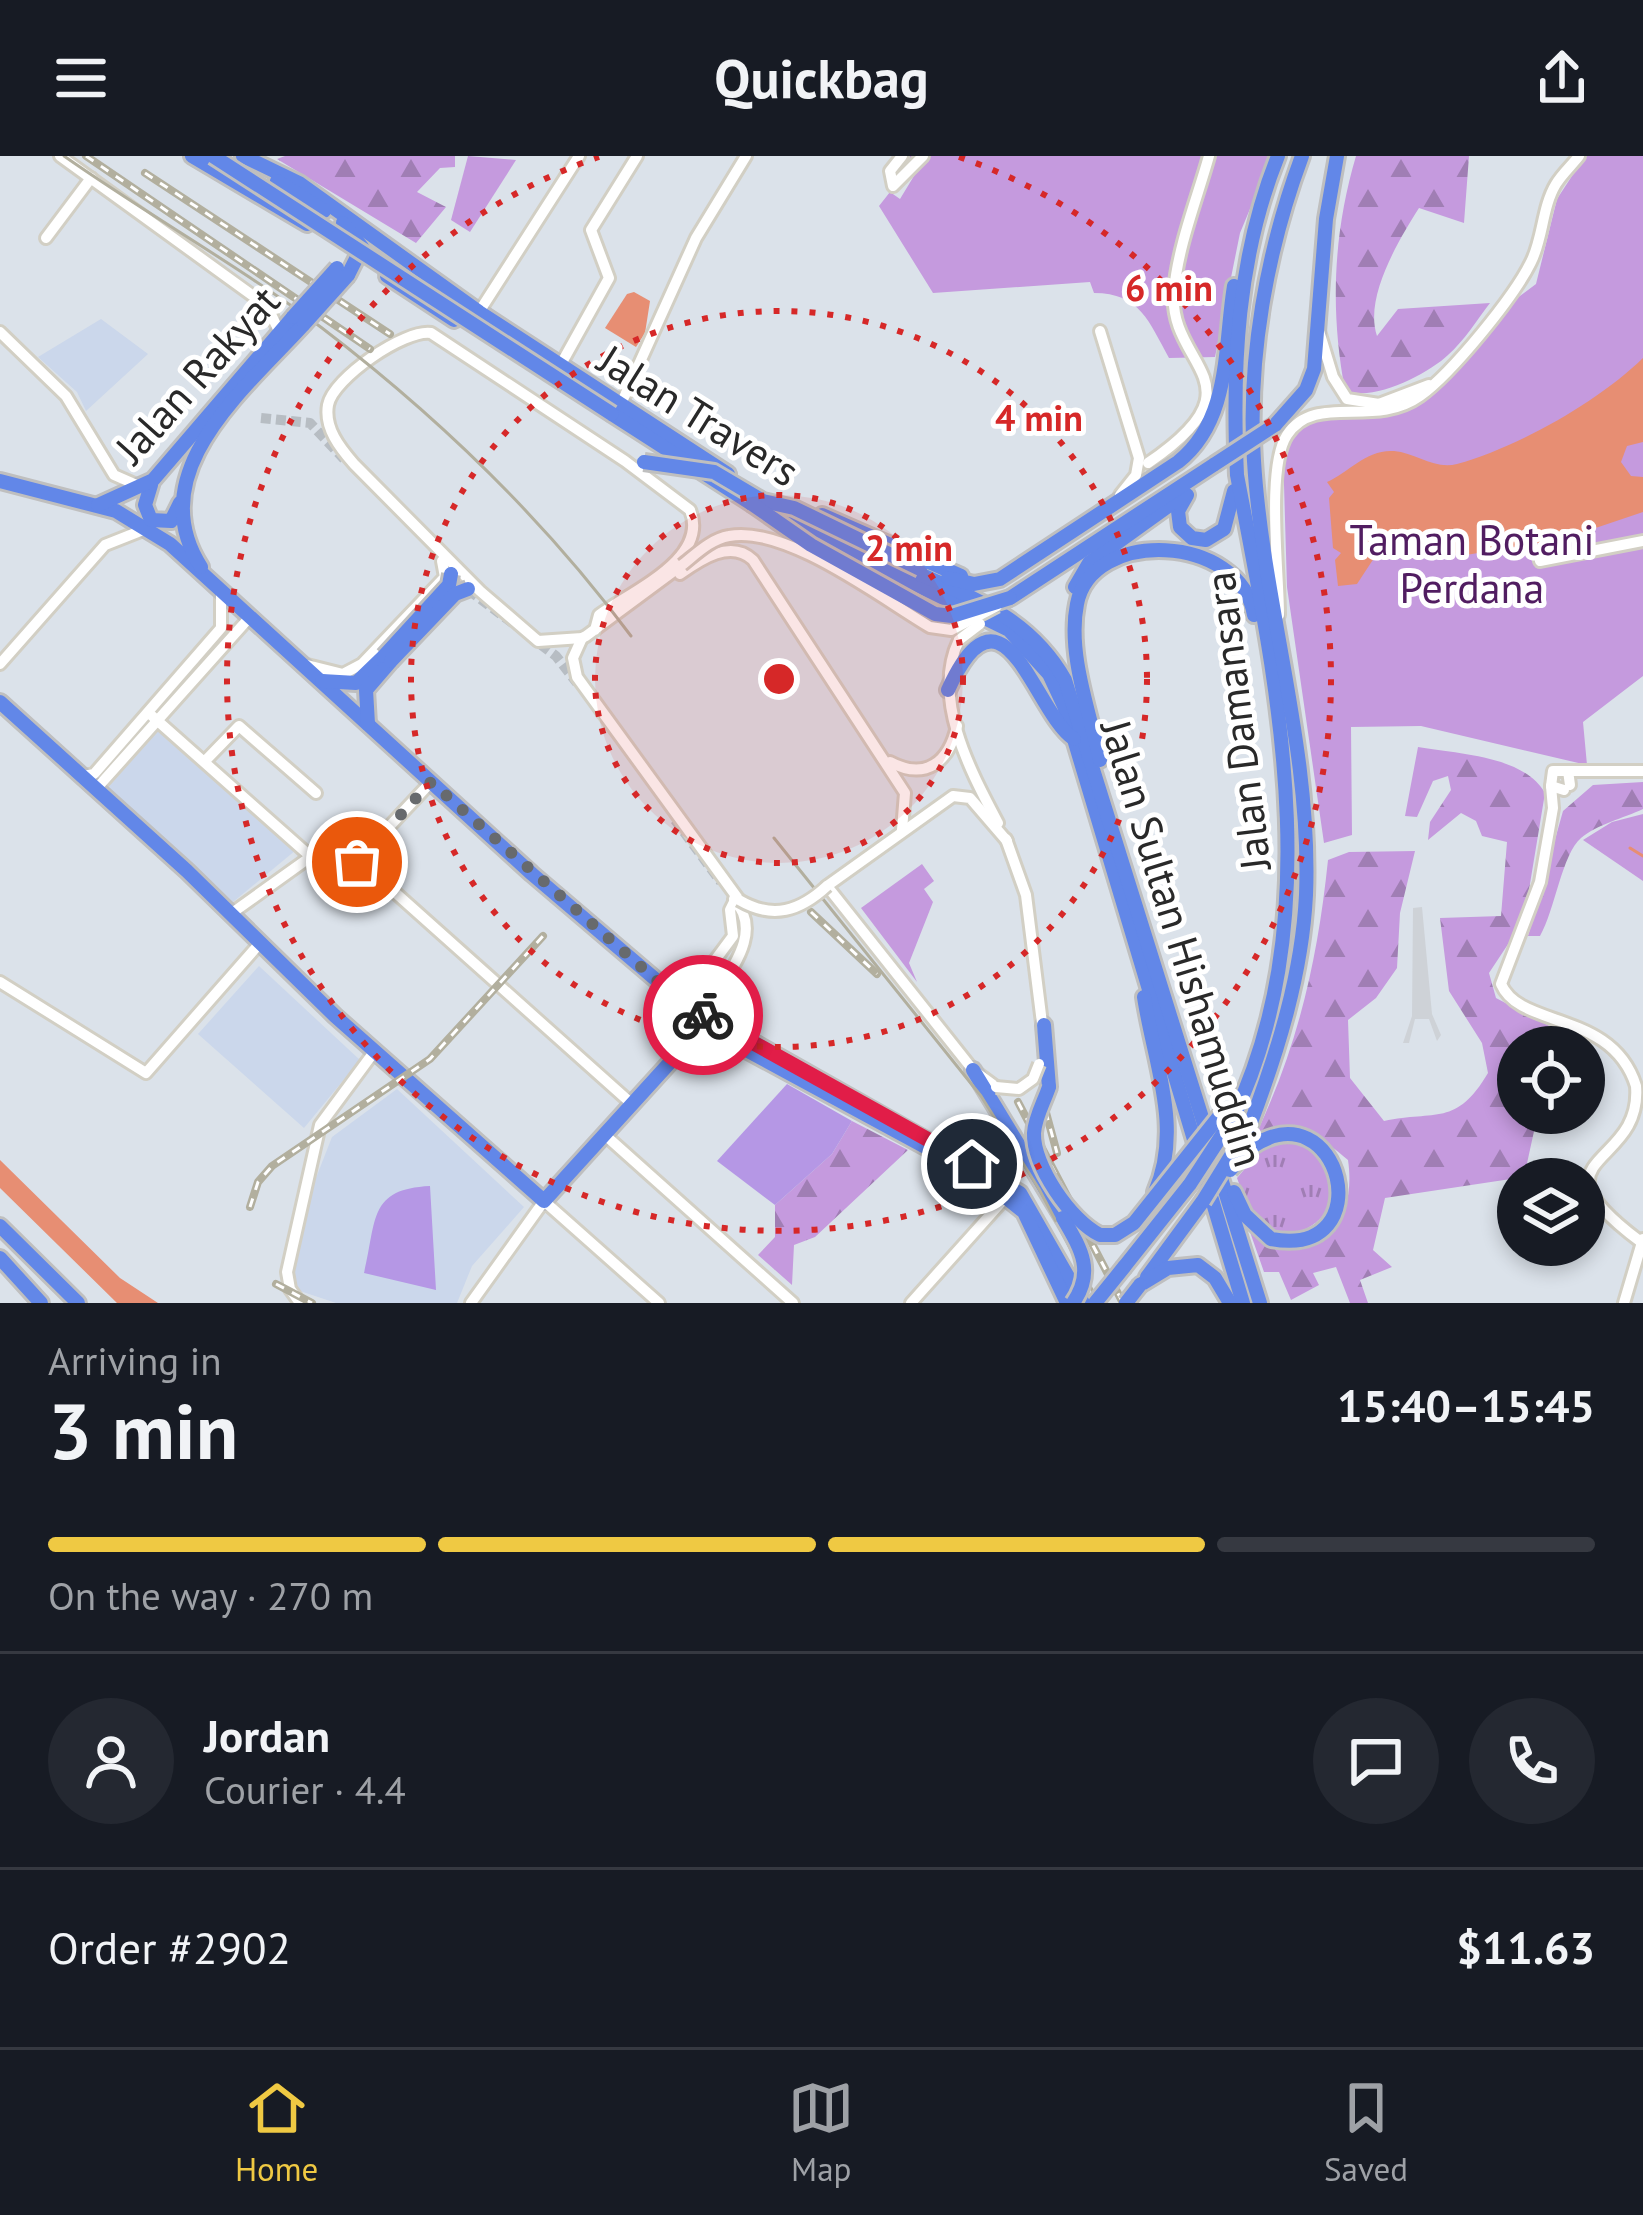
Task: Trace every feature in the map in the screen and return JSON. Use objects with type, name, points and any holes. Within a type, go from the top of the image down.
[{"type":"main road","points":[[192,156],[337,242],[343,270],[371,266],[619,413]]},
{"type":"main road","points":[[213,156],[619,413]]},
{"type":"main road","points":[[242,156],[347,225],[362,243],[378,246],[428,274]]},
{"type":"main road","name":"Jalan Damansara","points":[[1227,1116],[1249,1085],[1282,968],[1289,910],[1289,830],[1274,702],[1237,475],[1241,293],[1256,215],[1278,156]]},
{"type":"main road","name":"Jalan Damansara","points":[[1126,1303],[1203,1201],[1250,1125],[1288,1005],[1305,904],[1304,807],[1258,504],[1254,412],[1266,280],[1302,156]]},
{"type":"main road","points":[[751,496],[811,545],[935,614],[952,616],[1016,595],[1275,424],[1306,390],[1314,369],[1337,156]]},
{"type":"main road","points":[[265,169],[299,183],[428,274]]},
{"type":"main road","points":[[926,571],[974,584],[1007,575],[1191,451],[1207,431],[1216,403],[1232,291],[1256,215]]},
{"type":"main road","points":[[337,242],[348,237],[347,225]]},
{"type":"main road","name":"Jalan Rakyat","points":[[217,589],[186,537],[183,494],[189,467],[217,420],[362,243]]},
{"type":"main road","points":[[371,266],[369,253],[378,246]]},
{"type":"main road","name":"Jalan Travers","points":[[428,274],[619,413],[751,496],[1011,624]]},
{"type":"main road","name":"Jalan Rakyat","points":[[98,505],[149,483],[280,332],[299,321]]},
{"type":"main road","points":[[169,459],[181,459],[189,467]]},
{"type":"main road","points":[[626,461],[714,472],[763,501],[794,508],[926,571],[950,588]]},
{"type":"main road","points":[[1109,823],[1068,601],[1089,563],[1193,487],[1215,464]]},
{"type":"main road","points":[[1193,487],[1178,511],[1180,527],[1192,538],[1213,539],[1228,522],[1237,475]]},
{"type":"main road","points":[[0,482],[98,505],[148,528],[682,1002],[1020,1193],[1083,1303]]},
{"type":"main road","points":[[149,483],[145,505],[156,523],[171,520],[183,494]]},
{"type":"main road","points":[[751,496],[957,575],[1007,575]]},
{"type":"main road","name":"Jalan Travers","points":[[751,496],[950,588],[1011,624]]},
{"type":"main road","points":[[1076,646],[1077,602],[1099,570],[1147,552],[1207,556],[1225,567],[1253,605],[1274,702]]},
{"type":"main road","points":[[368,726],[366,691],[449,585],[447,564]]},
{"type":"main road","points":[[317,680],[356,682],[455,594],[474,590]]},
{"type":"main road","name":"Jalan Sultan Hishamuddin","points":[[1011,624],[1049,674],[1074,739],[1244,1303]]},
{"type":"main road","name":"Jalan Sultan Hishamuddin","points":[[1011,624],[1044,647],[1065,680],[1260,1303]]},
{"type":"main road","points":[[948,690],[963,656],[992,643],[1025,662],[1056,727],[1074,739]]},
{"type":"main road","points":[[0,702],[232,913],[374,1052],[544,1201],[694,1036],[710,1030],[1007,1196],[1024,1212],[1067,1302]]},
{"type":"main road","points":[[1138,954],[1169,1145],[1144,1213]]},
{"type":"main road","points":[[682,1002],[694,1036]]},
{"type":"main road","points":[[1043,1025],[1048,1087],[1035,1143],[1065,1202],[1100,1235],[1126,1229],[1144,1213],[1227,1116]]},
{"type":"main road","points":[[973,1070],[1087,1266],[1084,1287],[1067,1302]]},
{"type":"main road","points":[[1191,1088],[1213,1130],[1235,1197],[1257,1228],[1289,1242],[1324,1231],[1340,1198],[1331,1158],[1296,1134],[1264,1139],[1250,1148],[1203,1201]]},
{"type":"main road","points":[[1095,1303],[1190,1184],[1227,1116]]},
{"type":"main road","points":[[0,1226],[77,1303]]},
{"type":"main road","points":[[0,1258],[41,1303]]},
{"type":"main road","points":[[1140,1286],[1168,1268],[1198,1265],[1215,1278],[1230,1303]]},
{"type":"main road","points":[[1067,1302],[1076,1298],[1083,1303]]},
{"type":"street","points":[[60,156],[267,306],[280,332]]},
{"type":"street","points":[[478,312],[579,156]]},
{"type":"street","points":[[560,366],[609,278],[609,266],[594,245],[591,230],[637,156]]},
{"type":"street","points":[[619,413],[696,238],[746,156]]},
{"type":"street","points":[[902,156],[890,171],[893,186],[922,156]]},
{"type":"street","points":[[1114,501],[1132,484],[1144,460],[1181,439],[1207,391],[1207,375],[1179,325],[1174,290],[1209,156]]},
{"type":"street","points":[[1279,631],[1274,477],[1287,434],[1316,412],[1374,415],[1408,403],[1433,384],[1461,357],[1529,266],[1555,186],[1580,156]]},
{"type":"street","points":[[46,238],[91,178]]},
{"type":"street","points":[[1318,328],[1328,365],[1347,399],[1379,404],[1433,384]]},
{"type":"street","points":[[1100,331],[1144,460]]},
{"type":"street","points":[[0,332],[66,396],[114,475],[123,483],[149,483]]},
{"type":"street","points":[[595,630],[599,615],[688,551],[695,534],[690,510],[626,461],[423,332],[394,341],[335,390],[328,406],[336,442],[447,564],[538,640],[582,638],[595,630],[721,538],[742,535],[784,544],[940,630],[969,623],[1016,595]]},
{"type":"street","points":[[1144,460],[1165,466],[1191,451]]},
{"type":"street","points":[[98,505],[113,492],[114,475]]},
{"type":"street","points":[[0,664],[105,545],[148,528]]},
{"type":"street","points":[[1540,561],[1643,541]]},
{"type":"street","points":[[660,581],[722,552],[748,554],[905,793],[902,830]]},
{"type":"street","points":[[298,662],[333,674],[356,669],[446,577],[447,564]]},
{"type":"street","points":[[97,788],[221,628],[217,589]]},
{"type":"street","points":[[826,886],[973,1070],[996,1088],[1019,1089],[1034,1079],[1043,1025],[1026,896],[1007,841],[975,781],[948,690],[950,660],[959,640],[1016,595]]},
{"type":"street","points":[[83,776],[94,774],[249,618]]},
{"type":"street","points":[[582,638],[573,658],[577,677],[746,919],[740,957],[701,1013]]},
{"type":"street","points":[[152,715],[310,856]]},
{"type":"street","points":[[884,759],[906,769],[930,769],[949,754],[957,723]]},
{"type":"street","points":[[205,761],[239,726],[316,793]]},
{"type":"street","points":[[1624,1303],[1642,1240],[1604,1214],[1594,1192],[1601,1162],[1630,1141],[1639,1126],[1640,1104],[1626,1059],[1597,1035],[1514,1000],[1501,984],[1533,909],[1553,808],[1553,771],[1643,771]]},
{"type":"street","points":[[1553,808],[1567,788],[1568,771]]},
{"type":"street","points":[[1551,786],[1567,788],[1600,774]]},
{"type":"street","points":[[357,862],[431,782]]},
{"type":"street","points":[[735,899],[766,911],[795,910],[944,799],[962,795],[1007,841]]},
{"type":"street","points":[[232,913],[334,844],[632,1104]]},
{"type":"street","points":[[701,1013],[701,979],[734,936],[735,899]]},
{"type":"street","points":[[0,982],[146,1073],[260,943]]},
{"type":"street","points":[[301,1303],[290,1289],[287,1272],[320,1125],[374,1052]]},
{"type":"street","points":[[604,1135],[794,1303]]},
{"type":"street","points":[[911,1303],[1007,1196]]},
{"type":"street","points":[[471,1303],[544,1201],[659,1303]]},
{"type":"shaded area","points":[[634,292],[650,301],[645,333],[636,347],[605,328],[627,294]]},
{"type":"shaded area","points":[[101,319],[148,354],[86,411],[77,392],[38,357]]},
{"type":"shaded area","points":[[1643,358],[1643,442],[1627,446],[1621,462],[1631,476],[1643,477],[1643,512],[1563,539],[1466,555],[1380,549],[1357,584],[1338,586],[1335,560],[1341,553],[1333,548],[1329,498],[1334,492],[1327,482],[1384,451],[1449,465],[1481,456],[1531,435],[1580,406]]},
{"type":"shaded area","points":[[158,726],[296,850],[233,902],[104,783]]},
{"type":"shaded area","points":[[1422,907],[1432,1014],[1441,1035],[1437,1041],[1429,1019],[1415,1019],[1409,1043],[1403,1043],[1412,1016],[1413,908]]},
{"type":"shaded area","points":[[259,966],[360,1060],[304,1128],[198,1034]]},
{"type":"shaded area","points":[[787,1084],[852,1121],[832,1154],[775,1205],[717,1161]]},
{"type":"shaded area","points":[[397,1089],[524,1207],[472,1266],[457,1303],[336,1303],[291,1288],[314,1183],[332,1137]]},
{"type":"shaded area","points":[[0,1160],[120,1278],[158,1303],[117,1303],[0,1188]]},
{"type":"shaded area","points":[[430,1186],[436,1290],[364,1273],[374,1223],[385,1201],[410,1188]]},
{"type":"green space","points":[[455,156],[455,167],[440,168],[417,192],[446,207],[416,243],[277,159]]},
{"type":"green space","points":[[468,156],[516,160],[470,232],[451,220]]},
{"type":"green space","points":[[909,156],[1272,156],[1240,233],[1215,357],[1169,358],[1133,304],[1094,293],[1090,282],[933,293],[879,206],[890,192],[900,199],[917,171]]},
{"type":"green space","points":[[1356,156],[1469,156],[1464,223],[1419,208],[1379,288],[1374,321],[1377,336],[1398,309],[1490,303],[1439,362],[1414,378],[1370,393],[1345,390],[1337,331],[1338,243]]},
{"type":"green space","name":"Taman Botani Perdana","points":[[1585,156],[1643,156],[1643,676],[1583,722],[1587,765],[1421,726],[1351,727],[1352,835],[1324,843],[1287,587],[1283,451],[1296,428],[1325,415],[1373,418],[1426,397],[1501,310],[1536,284],[1557,199]]},
{"type":"green space","points":[[1418,747],[1505,764],[1535,780],[1545,793],[1524,920],[1489,973],[1496,998],[1549,1026],[1497,1026],[1497,1134],[1533,1134],[1528,1158],[1497,1158],[1497,1181],[1385,1198],[1373,1250],[1392,1267],[1360,1280],[1368,1303],[1350,1303],[1336,1267],[1313,1273],[1319,1285],[1291,1300],[1279,1272],[1264,1272],[1250,1232],[1273,1243],[1312,1244],[1338,1223],[1349,1184],[1348,1160],[1316,1137],[1283,1127],[1257,1132],[1304,999],[1328,860],[1349,852],[1415,851],[1400,913],[1397,968],[1376,998],[1348,1020],[1350,1078],[1384,1121],[1455,1109],[1488,1073],[1482,1043],[1449,991],[1440,918],[1501,916],[1507,842],[1482,836],[1476,821],[1461,813],[1428,840],[1430,822],[1451,790],[1448,776],[1433,781],[1417,817],[1405,816]]},
{"type":"green space","points":[[1643,782],[1643,809],[1594,829],[1574,846],[1540,936],[1528,936],[1563,811],[1593,785]]},
{"type":"green space","points":[[1643,814],[1643,881],[1583,840],[1612,822]]},
{"type":"green space","points":[[922,864],[934,881],[924,889],[933,902],[909,963],[917,982],[861,908]]},
{"type":"green space","points":[[852,1121],[908,1150],[815,1237],[794,1245],[792,1285],[758,1255],[775,1237],[775,1205],[832,1154]]},
{"type":"green space","points":[[1293,1141],[1322,1154],[1336,1195],[1311,1226],[1272,1234],[1250,1214],[1237,1178],[1264,1146]]},
{"type":"waterway","points":[[1630,848],[1643,856]]},
{"type":"tunnel","points":[[261,418],[310,423],[344,459]]},
{"type":"tunnel","points":[[443,582],[454,579],[556,656],[577,683]]},
{"type":"tunnel","points":[[675,820],[721,882]]},
{"type":"tram line","points":[[64,156],[291,305],[407,397],[525,510],[631,636]]},
{"type":"tram line","points":[[774,838],[981,1096],[1039,1189],[1099,1303]]},
{"type":"railway","points":[[86,156],[370,349]]},
{"type":"railway","points":[[145,173],[390,334]]},
{"type":"railway","points":[[811,912],[877,974]]},
{"type":"railway","points":[[250,1207],[258,1182],[272,1166],[430,1059],[543,936]]},
{"type":"railway","points":[[1041,1094],[1057,1153]]},
{"type":"railway","points":[[1018,1102],[1123,1303]]},
{"type":"railway","points":[[276,1284],[312,1303]]},
{"type":"way so far","points":[[357,862],[431,782],[532,874],[703,1015]]},
{"type":"route","points":[[703,1015],[776,1051],[972,1164]]}]
